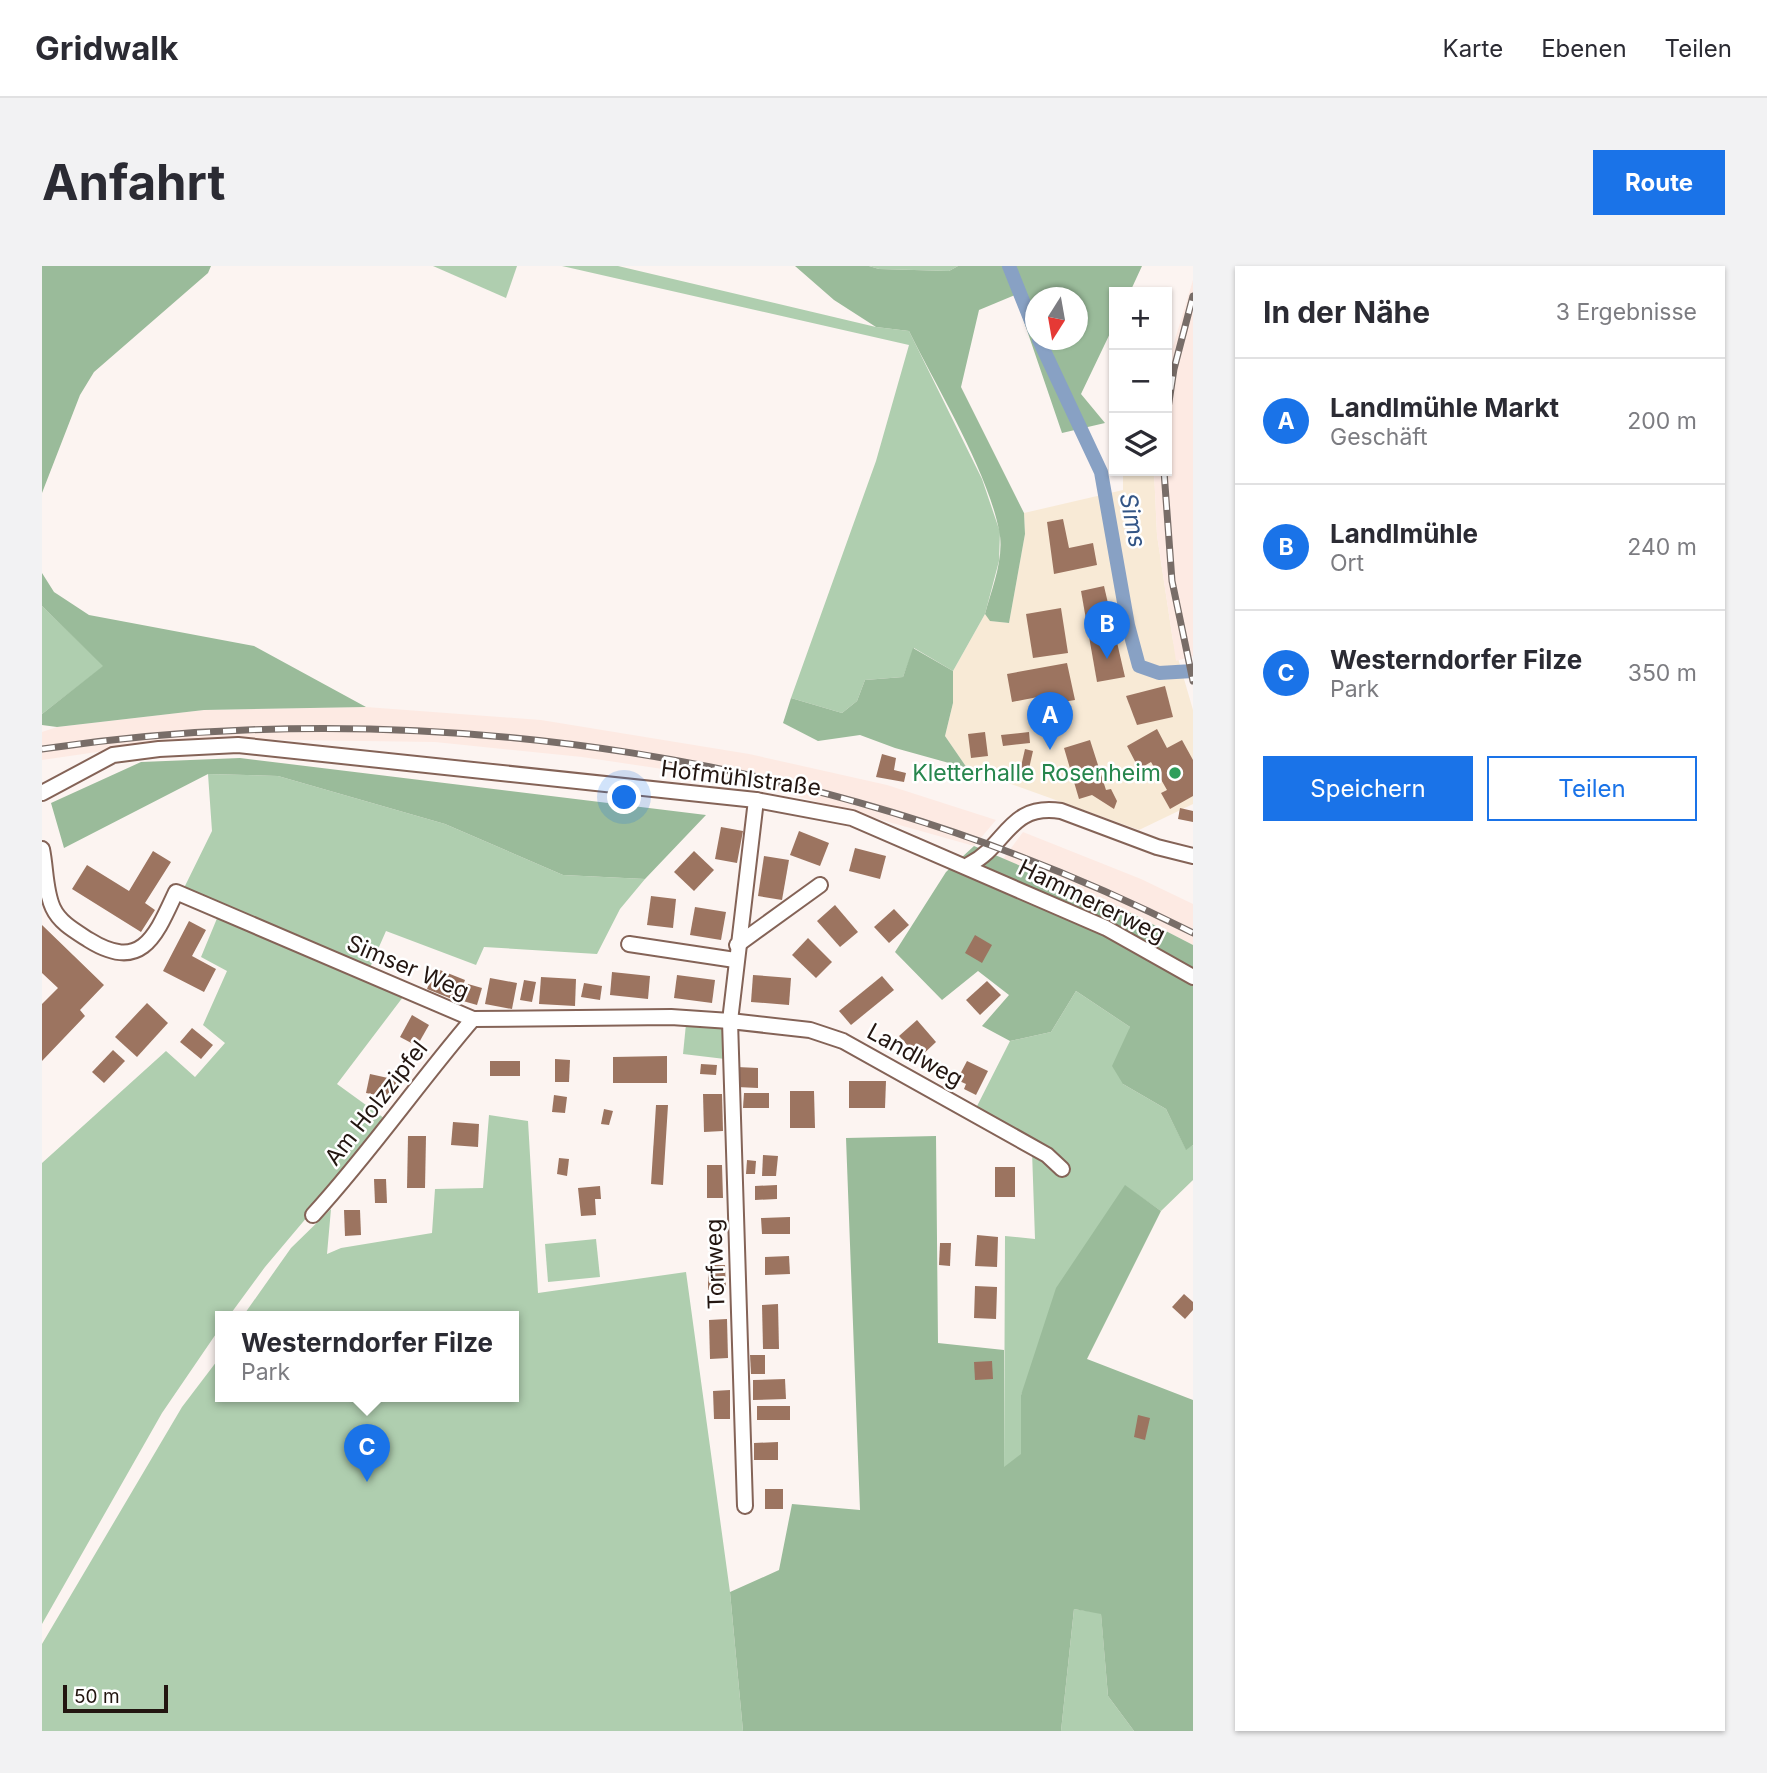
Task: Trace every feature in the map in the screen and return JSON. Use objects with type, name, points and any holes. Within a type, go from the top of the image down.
[{"type":"street","name":"Hofmühlstraße","points":[[42,793],[113,755],[159,749],[238,745],[756,800],[852,818],[970,869]]},
{"type":"street","points":[[730,1021],[756,800]]},
{"type":"street","points":[[970,869],[1018,819],[1046,808],[1061,810],[1157,847],[1193,856]]},
{"type":"street","name":"Simser Weg","points":[[42,849],[49,896],[56,914],[64,923],[104,949],[123,954],[147,944],[158,931],[176,892],[408,994],[473,1019],[671,1017],[730,1021]]},
{"type":"street","name":"Hammererweg","points":[[970,869],[1106,928],[1193,977]]},
{"type":"street","points":[[629,944],[736,953],[820,885]]},
{"type":"street","name":"Am Holzzipfel","points":[[313,1215],[352,1173],[430,1069],[473,1019]]},
{"type":"street","name":"Landlweg","points":[[730,1021],[810,1030],[843,1041],[1047,1155],[1062,1169]]},
{"type":"street","name":"Torfweg","points":[[730,1021],[746,1506]]},
{"type":"shaded area","points":[[1193,280],[1193,656],[1176,661],[1157,535],[1154,476],[1172,476],[1172,349]]},
{"type":"shaded area","points":[[1123,476],[1154,476],[1157,535],[1173,641],[1193,710],[1193,804],[1139,830],[967,768],[945,736],[953,703],[953,671],[985,614],[991,621],[1009,623],[1025,534],[1024,513],[1123,490]]},
{"type":"shaded area","points":[[366,707],[541,720],[749,754],[887,785],[996,820],[974,846],[743,781],[582,757],[435,742],[212,739],[166,742],[42,760],[42,732],[57,727],[204,710]]},
{"type":"shaded area","points":[[1023,832],[1141,879],[1193,904],[1193,945],[1131,913],[1003,859]]},
{"type":"green space","points":[[42,266],[211,266],[208,273],[94,372],[80,395],[42,493]]},
{"type":"green space","points":[[433,266],[517,266],[506,298]]},
{"type":"green space","points":[[562,266],[618,266],[876,327],[909,331],[982,479],[1000,532],[999,561],[985,614],[953,671],[914,648],[903,677],[865,680],[857,701],[842,713],[791,698],[876,461],[909,345]]},
{"type":"green space","points":[[795,266],[869,266],[879,269],[949,271],[958,266],[1142,266],[1132,287],[1109,287],[1109,335],[1081,394],[1105,423],[1062,433],[1034,350],[1088,350],[1088,287],[1025,287],[1025,324],[1015,295],[979,310],[961,387],[1024,513],[1025,534],[1009,623],[990,621],[985,614],[997,572],[1000,540],[993,507],[973,456],[909,331],[876,327],[834,300]]},
{"type":"green space","points":[[869,266],[958,266],[949,271],[879,269]]},
{"type":"green space","points":[[42,573],[54,592],[89,615],[254,646],[366,707],[204,710],[57,727],[42,725],[42,714],[103,666],[42,606]]},
{"type":"green space","points":[[42,606],[104,666],[42,714]]},
{"type":"green space","points":[[913,648],[953,671],[953,703],[945,736],[967,768],[895,748],[860,735],[818,741],[783,723],[791,698],[842,713],[857,701],[865,680],[903,677]]},
{"type":"green space","points":[[240,758],[706,815],[645,879],[563,875],[445,824],[278,776],[208,774],[64,848],[51,803],[141,762]]},
{"type":"green space","points":[[208,774],[278,776],[445,824],[563,875],[645,879],[620,909],[597,954],[484,947],[476,965],[386,931],[368,972],[184,888],[212,831]]},
{"type":"green space","points":[[974,846],[1131,913],[1193,945],[1193,1145],[1186,1150],[1166,1109],[1123,1084],[1112,1066],[1130,1027],[1076,991],[1051,1032],[1010,1041],[982,1026],[1009,995],[978,971],[942,1000],[895,952],[946,872]]},
{"type":"green space","points":[[218,916],[403,997],[337,1084],[388,1121],[265,1267],[233,1311],[215,1311],[215,1335],[162,1413],[42,1624],[42,1163],[166,1051],[195,1077],[225,1043],[203,1025],[227,971],[201,957]]},
{"type":"green space","points":[[1076,991],[1130,1027],[1123,1084],[1166,1109],[1186,1149],[1193,1145],[1193,1180],[1161,1211],[1125,1186],[1021,1395],[1021,1455],[1004,1468],[1005,1236],[1035,1239],[1032,1151],[971,1118],[1010,1041],[1051,1032]]},
{"type":"green space","points":[[686,1024],[723,1029],[725,1059],[683,1054]]},
{"type":"green space","points":[[489,1115],[528,1121],[538,1293],[686,1272],[730,1592],[743,1731],[42,1731],[42,1644],[182,1407],[215,1364],[215,1402],[519,1402],[519,1311],[247,1311],[291,1248],[331,1209],[327,1254],[341,1248],[432,1233],[435,1189],[483,1188]]},
{"type":"green space","points":[[936,1136],[938,1343],[1004,1350],[1004,1467],[1021,1454],[1021,1395],[1056,1288],[1125,1185],[1161,1211],[1087,1359],[1193,1400],[1193,1731],[1134,1731],[1108,1696],[1101,1614],[1074,1609],[1061,1731],[743,1731],[730,1592],[779,1570],[792,1504],[860,1510],[846,1138]]},
{"type":"green space","points":[[596,1239],[600,1277],[548,1282],[545,1244]]},
{"type":"green space","points":[[1074,1609],[1101,1613],[1108,1696],[1134,1731],[1061,1731]]},
{"type":"building","points":[[1063,519],[1069,548],[1093,543],[1097,565],[1054,574],[1047,522]]},
{"type":"building","points":[[1104,586],[1125,677],[1097,682],[1081,591]]},
{"type":"building","points":[[1061,608],[1068,653],[1033,658],[1026,614]]},
{"type":"building","points":[[1067,663],[1075,700],[1044,705],[1043,696],[1012,702],[1007,674]]},
{"type":"building","points":[[1165,686],[1173,717],[1137,725],[1126,696]]},
{"type":"building","name":"Kletterhalle Rosenheim","points":[[1157,729],[1167,748],[1182,740],[1193,760],[1193,796],[1170,809],[1161,793],[1167,790],[1151,762],[1139,769],[1127,746]]},
{"type":"building","points":[[985,732],[988,756],[971,758],[968,734]]},
{"type":"building","points":[[1029,732],[1030,743],[1003,746],[1001,735]]},
{"type":"building","points":[[1090,740],[1106,790],[1111,789],[1117,801],[1114,809],[1092,795],[1079,799],[1064,748]]},
{"type":"building","points":[[1025,749],[1033,751],[1028,773],[1020,771]]},
{"type":"building","points":[[882,754],[896,758],[894,770],[906,773],[904,782],[876,777]]},
{"type":"building","points":[[1180,808],[1193,811],[1193,822],[1178,819]]},
{"type":"building","points":[[721,827],[743,831],[737,863],[715,859]]},
{"type":"building","points":[[799,831],[829,843],[820,866],[790,855]]},
{"type":"building","points":[[855,848],[886,856],[880,879],[849,871]]},
{"type":"building","points":[[153,851],[171,862],[145,903],[155,910],[141,932],[72,889],[87,865],[129,891]]},
{"type":"building","points":[[694,851],[714,870],[694,891],[674,872]]},
{"type":"building","points":[[764,856],[789,860],[782,900],[758,896]]},
{"type":"building","points":[[651,896],[676,899],[673,928],[647,925]]},
{"type":"building","points":[[835,905],[858,932],[840,947],[817,921]]},
{"type":"building","points":[[695,907],[726,912],[721,940],[690,935]]},
{"type":"building","points":[[894,909],[909,925],[889,943],[874,927]]},
{"type":"building","points":[[189,921],[206,930],[192,956],[216,969],[204,992],[163,971]]},
{"type":"building","points":[[42,925],[104,985],[80,1010],[85,1016],[42,1061],[42,1004],[58,988],[42,973]]},
{"type":"building","points":[[975,935],[992,945],[982,963],[965,953]]},
{"type":"building","points":[[808,938],[832,962],[816,978],[792,955]]},
{"type":"building","points":[[435,968],[465,980],[457,1001],[427,989]]},
{"type":"building","points":[[612,972],[650,976],[648,999],[610,995]]},
{"type":"building","points":[[677,975],[715,980],[712,1003],[674,998]]},
{"type":"building","points":[[753,975],[791,978],[789,1005],[751,1002]]},
{"type":"building","points":[[882,976],[894,990],[851,1025],[839,1011]]},
{"type":"building","points":[[541,977],[576,979],[575,1006],[539,1004]]},
{"type":"building","points":[[490,978],[517,983],[512,1009],[485,1004]]},
{"type":"building","points":[[524,980],[536,982],[532,1002],[520,1000]]},
{"type":"building","points":[[987,981],[1001,995],[980,1015],[966,1000]]},
{"type":"building","points":[[584,983],[602,986],[600,1000],[581,997]]},
{"type":"building","points":[[468,984],[482,988],[477,1005],[463,1001]]},
{"type":"building","points":[[147,1003],[168,1023],[137,1057],[115,1037]]},
{"type":"building","points":[[412,1015],[429,1025],[417,1046],[400,1037]]},
{"type":"building","points":[[917,1020],[936,1042],[919,1058],[899,1036]]},
{"type":"building","points":[[192,1028],[213,1045],[201,1059],[180,1042]]},
{"type":"building","points":[[113,1050],[125,1061],[104,1083],[92,1072]]},
{"type":"building","points":[[667,1056],[667,1083],[613,1083],[613,1057]]},
{"type":"building","points":[[555,1059],[570,1060],[569,1082],[555,1082]]},
{"type":"building","points":[[490,1061],[520,1061],[520,1076],[490,1076]]},
{"type":"building","points":[[967,1061],[988,1071],[976,1095],[964,1089],[966,1084],[957,1080]]},
{"type":"building","points":[[701,1064],[717,1065],[716,1075],[700,1074]]},
{"type":"building","points":[[737,1067],[758,1068],[758,1088],[737,1087]]},
{"type":"building","points":[[370,1074],[397,1080],[393,1098],[366,1093]]},
{"type":"building","points":[[849,1081],[886,1081],[885,1108],[849,1108]]},
{"type":"building","points":[[790,1091],[814,1091],[815,1128],[790,1128]]},
{"type":"building","points":[[744,1093],[769,1093],[769,1108],[743,1108]]},
{"type":"building","points":[[703,1094],[722,1094],[723,1131],[704,1132]]},
{"type":"building","points":[[554,1095],[567,1097],[565,1113],[552,1112]]},
{"type":"building","points":[[656,1105],[668,1105],[663,1185],[651,1184]]},
{"type":"building","points":[[604,1109],[613,1111],[609,1125],[601,1124]]},
{"type":"building","points":[[453,1122],[479,1124],[478,1147],[451,1145]]},
{"type":"building","points":[[408,1136],[426,1136],[425,1188],[407,1188]]},
{"type":"building","points":[[763,1155],[778,1156],[776,1176],[762,1176]]},
{"type":"building","points":[[559,1158],[569,1159],[567,1176],[557,1174]]},
{"type":"building","points":[[747,1160],[756,1161],[755,1174],[746,1174]]},
{"type":"building","points":[[707,1165],[722,1165],[723,1198],[707,1198]]},
{"type":"building","points":[[995,1167],[1015,1167],[1015,1197],[995,1197]]},
{"type":"building","points":[[374,1179],[386,1179],[387,1203],[375,1203]]},
{"type":"building","points":[[777,1185],[777,1199],[755,1200],[755,1186]]},
{"type":"building","points":[[600,1186],[601,1199],[595,1199],[596,1215],[581,1216],[578,1188]]},
{"type":"building","points":[[344,1210],[360,1210],[361,1235],[345,1236]]},
{"type":"building","points":[[790,1217],[790,1234],[762,1234],[761,1218]]},
{"type":"building","points":[[977,1235],[998,1237],[997,1267],[975,1266]]},
{"type":"building","points":[[940,1243],[951,1243],[950,1266],[939,1265]]},
{"type":"building","points":[[789,1256],[790,1274],[765,1275],[765,1257]]},
{"type":"building","points":[[708,1265],[725,1265],[726,1290],[708,1290]]},
{"type":"building","points":[[975,1286],[997,1287],[996,1319],[974,1318]]},
{"type":"building","points":[[1184,1294],[1193,1302],[1193,1310],[1185,1319],[1172,1307]]},
{"type":"building","points":[[778,1304],[779,1349],[763,1349],[762,1305]]},
{"type":"building","points":[[727,1319],[728,1358],[710,1359],[709,1320]]},
{"type":"building","points":[[750,1355],[765,1355],[765,1374],[751,1374]]},
{"type":"building","points":[[992,1361],[993,1379],[975,1380],[974,1362]]},
{"type":"building","points":[[785,1379],[786,1399],[753,1400],[753,1380]]},
{"type":"building","points":[[730,1390],[730,1419],[714,1419],[713,1391]]},
{"type":"building","points":[[757,1406],[790,1406],[790,1420],[757,1420]]},
{"type":"building","points":[[1138,1415],[1150,1418],[1145,1440],[1134,1437]]},
{"type":"building","points":[[778,1442],[778,1460],[754,1460],[754,1443]]},
{"type":"building","points":[[765,1489],[783,1489],[783,1509],[765,1509]]},
{"type":"waterway","name":"Sims","points":[[1009,266],[1025,306]]},
{"type":"waterway","name":"Sims","points":[[1044,350],[1101,472],[1128,625],[1139,666],[1159,673],[1193,671]]},
{"type":"railway","points":[[1167,413],[1174,369],[1193,296]]},
{"type":"railway","points":[[1164,476],[1172,581],[1193,681]]},
{"type":"railway","points":[[42,749],[189,733],[337,729],[485,735],[632,753],[777,782],[920,821],[1059,872],[1193,933]]},
{"type":"place","name":"Landlmühle","points":[[1107,659]]},
{"type":"place","name":"Landlmühle Markt","points":[[1050,750]]},
{"type":"place","name":"Kletterhalle Rosenheim","points":[[1175,773]]},
{"type":"place","name":"Westerndorfer Filze","points":[[367,1482]]}]
